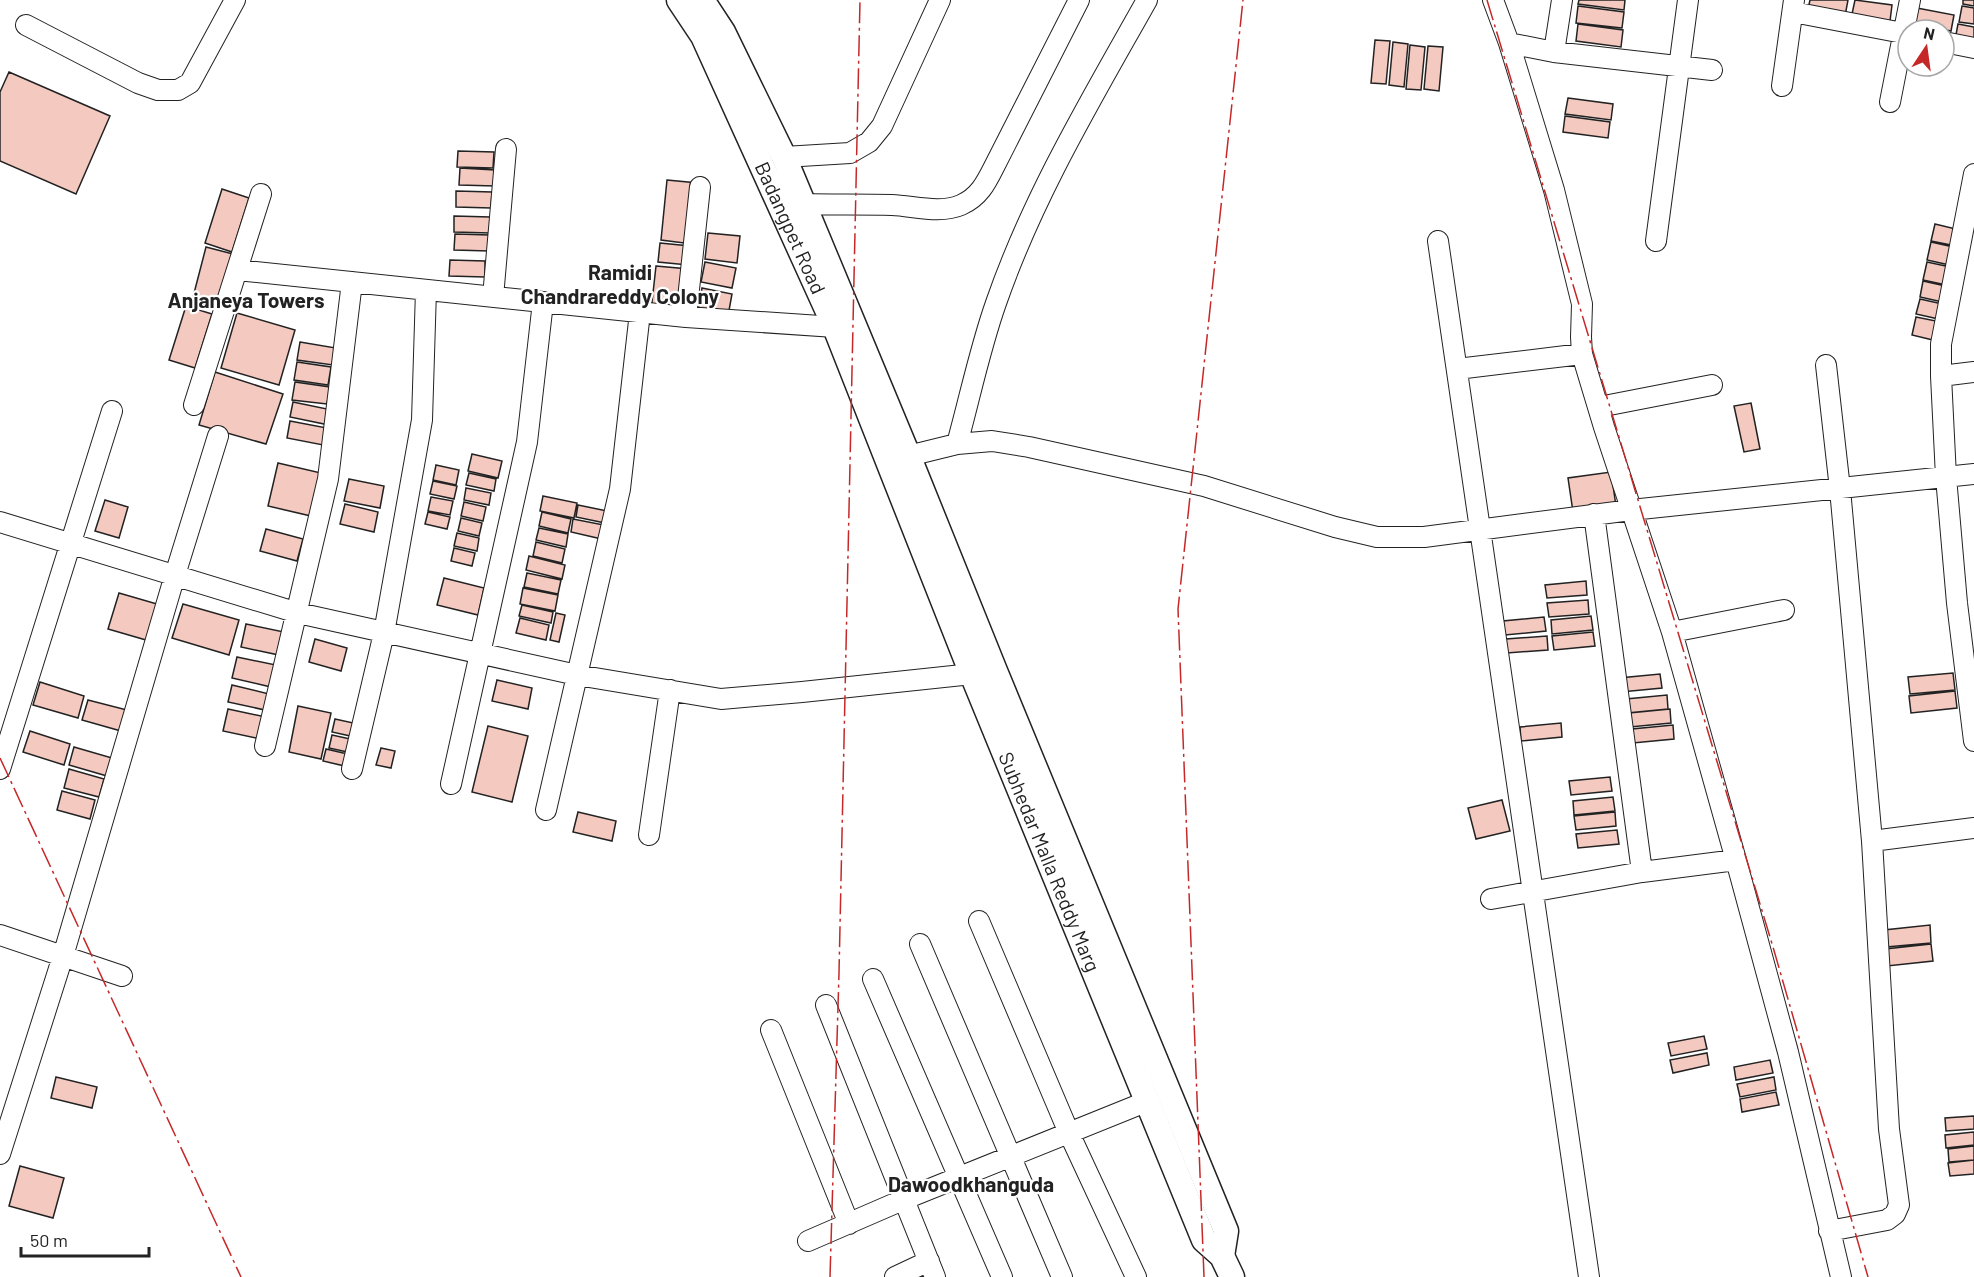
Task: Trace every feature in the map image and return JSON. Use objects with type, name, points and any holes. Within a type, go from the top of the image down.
[{"type":"main road","name":"Badangpet Road","points":[[680,0],[703,36],[835,327],[898,459]]},
{"type":"main road","name":"Badangpet Road","points":[[702,0],[723,32],[784,157],[898,459]]},
{"type":"main road","name":"Subhedar Malla Reddy Marg","points":[[898,459],[972,674],[1204,1240],[1227,1266]]},
{"type":"main road","name":"Subhedar Malla Reddy Marg","points":[[898,459],[995,671],[1226,1231],[1227,1266]]},
{"type":"street","points":[[26,25],[138,83],[158,90],[178,90],[190,83],[235,0]]},
{"type":"street","points":[[784,157],[850,153],[869,142],[882,126],[940,0]]},
{"type":"street","points":[[802,204],[893,205],[936,209],[960,206],[975,197],[989,176],[1079,0]]},
{"type":"street","points":[[957,444],[995,303],[1023,234],[1087,108],[1147,0]]},
{"type":"street","points":[[1493,0],[1509,43],[1554,190],[1582,304],[1582,354],[1672,632],[1736,860],[1788,1052],[1841,1277]]},
{"type":"street","points":[[1554,52],[1562,0]]},
{"type":"street","points":[[1656,241],[1688,0]]},
{"type":"street","points":[[1908,18],[1910,0]]},
{"type":"street","points":[[1782,86],[1793,6],[1896,32]]},
{"type":"street","points":[[1509,43],[1554,52],[1712,70]]},
{"type":"street","points":[[1956,44],[1974,48]]},
{"type":"street","points":[[1890,102],[1896,76]]},
{"type":"street","points":[[493,297],[506,149]]},
{"type":"street","points":[[1973,728],[1966,602],[1946,477],[1941,345],[1974,174]]},
{"type":"street","points":[[686,317],[699,187]]},
{"type":"street","points":[[194,405],[261,194]]},
{"type":"street","points":[[1438,241],[1589,1277]]},
{"type":"street","points":[[237,270],[686,317],[835,327]]},
{"type":"street","points":[[265,746],[328,479],[352,282]]},
{"type":"street","points":[[352,769],[384,633],[422,420],[426,290]]},
{"type":"street","points":[[451,784],[526,442],[543,302]]},
{"type":"street","points":[[546,810],[620,489],[640,312]]},
{"type":"street","points":[[1457,369],[1582,354]]},
{"type":"street","points":[[1826,365],[1840,489],[1872,842],[1889,1129],[1899,1205],[1895,1214],[1887,1220],[1829,1231]]},
{"type":"street","points":[[1941,376],[1974,372]]},
{"type":"street","points":[[1599,406],[1712,385]]},
{"type":"street","points":[[0,769],[112,411]]},
{"type":"street","points":[[0,1154],[63,956],[218,436]]},
{"type":"street","points":[[898,459],[957,444],[992,441],[1204,486],[1335,527],[1377,537],[1424,537],[1594,514],[1974,474]]},
{"type":"street","points":[[1594,514],[1642,872]]},
{"type":"street","points":[[0,522],[298,613],[577,675],[722,699],[972,674]]},
{"type":"street","points":[[1672,632],[1784,610]]},
{"type":"street","points":[[649,835],[670,690]]},
{"type":"street","points":[[1872,842],[1974,828]]},
{"type":"street","points":[[1491,899],[1642,872],[1736,860]]},
{"type":"street","points":[[979,921],[1069,1133],[1136,1277]]},
{"type":"street","points":[[0,935],[122,976]]},
{"type":"street","points":[[921,944],[1062,1277]]},
{"type":"street","points":[[873,980],[1002,1277]]},
{"type":"street","points":[[826,1005],[932,1269],[895,1277]]},
{"type":"street","points":[[771,1030],[849,1224]]},
{"type":"street","points":[[808,1241],[905,1199],[1148,1101]]},
{"type":"building","points":[[1579,0],[1625,0],[1624,10],[1578,4]]},
{"type":"building","points":[[1810,0],[1848,0],[1845,16],[1808,9]]},
{"type":"building","points":[[1855,0],[1892,5],[1890,21],[1852,14]]},
{"type":"building","points":[[1963,0],[1974,0],[1974,6],[1963,4]]},
{"type":"building","points":[[1578,6],[1624,12],[1622,28],[1576,23]]},
{"type":"building","points":[[1962,6],[1974,8],[1974,24],[1959,22]]},
{"type":"building","points":[[1917,8],[1954,15],[1953,18],[1915,18]]},
{"type":"building","points":[[1578,24],[1623,30],[1621,47],[1576,41]]},
{"type":"building","points":[[1958,24],[1974,27],[1974,43],[1956,40]]},
{"type":"building","points":[[1375,40],[1390,41],[1386,84],[1371,83]]},
{"type":"building","points":[[1393,42],[1408,44],[1404,87],[1389,85]]},
{"type":"building","points":[[1410,45],[1425,47],[1421,90],[1406,89]]},
{"type":"building","points":[[1428,46],[1443,47],[1439,91],[1424,89]]},
{"type":"building","points":[[9,72],[110,116],[76,194],[0,161],[0,92]]},
{"type":"building","points":[[1568,98],[1613,104],[1611,120],[1565,114]]},
{"type":"building","points":[[1565,116],[1610,122],[1608,138],[1563,132]]},
{"type":"building","points":[[458,151],[494,152],[493,168],[457,167]]},
{"type":"building","points":[[460,168],[495,170],[495,186],[459,185]]},
{"type":"building","points":[[667,180],[698,183],[692,244],[661,240]]},
{"type":"building","points":[[222,189],[249,198],[232,252],[205,243]]},
{"type":"building","points":[[456,191],[492,192],[491,208],[456,207]]},
{"type":"building","points":[[454,216],[490,217],[490,233],[454,232]]},
{"type":"building","points":[[1935,224],[1960,230],[1956,246],[1931,241]]},
{"type":"building","points":[[708,233],[740,236],[737,263],[705,259]]},
{"type":"building","points":[[455,234],[490,235],[489,251],[454,250]]},
{"type":"building","points":[[1931,242],[1958,248],[1954,266],[1927,260]]},
{"type":"building","points":[[660,243],[690,246],[688,265],[658,262]]},
{"type":"building","points":[[206,247],[233,254],[219,308],[192,301]]},
{"type":"building","points":[[450,260],[485,261],[485,277],[449,276]]},
{"type":"building","points":[[705,262],[736,268],[732,288],[701,282]]},
{"type":"building","points":[[1927,262],[1955,268],[1951,286],[1923,280]]},
{"type":"building","points":[[656,266],[689,269],[685,314],[651,311]]},
{"type":"building","points":[[1923,281],[1950,287],[1947,303],[1920,297]]},
{"type":"building","points":[[702,288],[732,294],[728,316],[698,310]]},
{"type":"building","points":[[1920,299],[1947,305],[1943,320],[1916,314]]},
{"type":"building","points":[[186,306],[212,314],[195,368],[169,360]]},
{"type":"building","points":[[237,313],[295,330],[279,385],[221,368]]},
{"type":"building","points":[[1916,317],[1941,322],[1937,341],[1912,335]]},
{"type":"building","points":[[300,342],[336,348],[333,365],[297,360]]},
{"type":"building","points":[[297,362],[331,367],[328,385],[294,380]]},
{"type":"building","points":[[215,372],[283,394],[266,444],[199,425]]},
{"type":"building","points":[[295,382],[330,387],[327,404],[292,400]]},
{"type":"building","points":[[293,402],[332,410],[329,425],[290,417]]},
{"type":"building","points":[[1751,403],[1760,449],[1744,452],[1734,406]]},
{"type":"building","points":[[290,421],[327,428],[323,445],[287,438]]},
{"type":"building","points":[[472,454],[502,461],[498,478],[468,471]]},
{"type":"building","points":[[278,463],[321,473],[311,516],[268,506]]},
{"type":"building","points":[[436,465],[459,470],[456,485],[433,480]]},
{"type":"building","points":[[1611,472],[1616,506],[1573,512],[1568,478]]},
{"type":"building","points":[[469,473],[496,479],[494,491],[466,485]]},
{"type":"building","points":[[349,479],[384,486],[380,508],[344,501]]},
{"type":"building","points":[[433,481],[457,486],[454,499],[430,494]]},
{"type":"building","points":[[466,488],[491,493],[489,505],[464,500]]},
{"type":"building","points":[[543,496],[577,503],[574,518],[540,511]]},
{"type":"building","points":[[431,497],[453,501],[450,515],[428,511]]},
{"type":"building","points":[[105,500],[128,507],[119,538],[95,531]]},
{"type":"building","points":[[464,502],[486,507],[483,521],[461,516]]},
{"type":"building","points":[[345,504],[378,512],[374,532],[340,524]]},
{"type":"building","points":[[578,505],[612,512],[610,524],[576,517]]},
{"type":"building","points":[[428,512],[450,517],[447,529],[425,524]]},
{"type":"building","points":[[542,512],[571,519],[568,533],[539,526]]},
{"type":"building","points":[[461,518],[482,523],[479,536],[458,531]]},
{"type":"building","points":[[573,519],[609,526],[606,540],[571,532]]},
{"type":"building","points":[[539,528],[568,534],[566,547],[536,540]]},
{"type":"building","points":[[266,529],[303,539],[297,561],[260,551]]},
{"type":"building","points":[[457,533],[479,538],[477,551],[454,546]]},
{"type":"building","points":[[536,542],[565,549],[562,563],[533,556]]},
{"type":"building","points":[[454,548],[475,553],[472,566],[451,561]]},
{"type":"building","points":[[529,556],[565,565],[562,579],[526,570]]},
{"type":"building","points":[[527,573],[561,580],[558,594],[524,587]]},
{"type":"building","points":[[444,578],[484,588],[478,615],[437,605]]},
{"type":"building","points":[[1586,581],[1587,595],[1547,598],[1545,585]]},
{"type":"building","points":[[523,588],[558,595],[555,611],[520,604]]},
{"type":"building","points":[[119,593],[157,604],[146,640],[108,629]]},
{"type":"building","points":[[1588,600],[1589,614],[1549,617],[1547,603]]},
{"type":"building","points":[[183,604],[239,620],[229,655],[172,638]]},
{"type":"building","points":[[522,605],[553,612],[551,623],[519,616]]},
{"type":"building","points":[[556,613],[565,615],[559,642],[550,640]]},
{"type":"building","points":[[1591,616],[1593,630],[1552,634],[1551,620]]},
{"type":"building","points":[[1544,617],[1546,631],[1505,635],[1503,621]]},
{"type":"building","points":[[520,618],[549,625],[546,640],[516,633]]},
{"type":"building","points":[[246,624],[284,632],[279,655],[241,647]]},
{"type":"building","points":[[1593,632],[1595,646],[1554,650],[1552,636]]},
{"type":"building","points":[[1547,636],[1548,650],[1507,653],[1506,639]]},
{"type":"building","points":[[315,639],[347,648],[341,671],[309,662]]},
{"type":"building","points":[[237,657],[276,665],[271,687],[232,678]]},
{"type":"building","points":[[1953,673],[1955,690],[1910,694],[1908,677]]},
{"type":"building","points":[[1660,674],[1662,688],[1621,692],[1619,678]]},
{"type":"building","points":[[497,680],[532,688],[528,709],[492,701]]},
{"type":"building","points":[[40,682],[84,696],[78,718],[33,705]]},
{"type":"building","points":[[232,685],[269,694],[265,710],[228,702]]},
{"type":"building","points":[[1955,691],[1957,708],[1911,713],[1909,696]]},
{"type":"building","points":[[1667,695],[1668,709],[1627,713],[1626,699]]},
{"type":"building","points":[[88,700],[127,710],[121,731],[82,720]]},
{"type":"building","points":[[298,706],[331,713],[321,759],[289,752]]},
{"type":"building","points":[[228,709],[266,717],[261,739],[223,731]]},
{"type":"building","points":[[1670,709],[1671,723],[1630,727],[1629,713]]},
{"type":"building","points":[[335,719],[358,724],[355,737],[332,732]]},
{"type":"building","points":[[1561,723],[1562,737],[1521,741],[1520,727]]},
{"type":"building","points":[[1673,725],[1674,739],[1633,743],[1632,729]]},
{"type":"building","points":[[488,726],[528,736],[512,802],[472,792]]},
{"type":"building","points":[[30,731],[70,744],[64,765],[23,752]]},
{"type":"building","points":[[332,735],[355,740],[352,753],[329,748]]},
{"type":"building","points":[[74,747],[112,758],[107,776],[69,765]]},
{"type":"building","points":[[381,748],[395,751],[391,768],[376,765]]},
{"type":"building","points":[[326,749],[352,755],[349,767],[323,761]]},
{"type":"building","points":[[69,769],[104,779],[99,797],[64,788]]},
{"type":"building","points":[[1610,777],[1612,791],[1571,795],[1569,781]]},
{"type":"building","points":[[62,791],[95,800],[90,819],[57,810]]},
{"type":"building","points":[[1613,797],[1615,811],[1574,815],[1573,801]]},
{"type":"building","points":[[1502,800],[1510,831],[1476,839],[1468,808]]},
{"type":"building","points":[[578,812],[616,821],[612,841],[573,832]]},
{"type":"building","points":[[1615,812],[1616,826],[1576,830],[1574,816]]},
{"type":"building","points":[[1617,830],[1619,844],[1578,848],[1576,834]]},
{"type":"building","points":[[1930,925],[1931,943],[1886,947],[1884,930]]},
{"type":"building","points":[[1931,944],[1933,961],[1887,966],[1885,949]]},
{"type":"building","points":[[1704,1036],[1707,1049],[1671,1056],[1668,1043]]},
{"type":"building","points":[[1707,1053],[1709,1065],[1673,1073],[1670,1060]]},
{"type":"building","points":[[1770,1060],[1773,1073],[1736,1080],[1734,1067]]},
{"type":"building","points":[[56,1077],[97,1087],[92,1108],[51,1098]]},
{"type":"building","points":[[1774,1077],[1776,1090],[1740,1097],[1737,1084]]},
{"type":"building","points":[[1776,1092],[1779,1105],[1742,1112],[1740,1099]]},
{"type":"building","points":[[1974,1116],[1974,1129],[1946,1131],[1945,1118]]},
{"type":"building","points":[[1974,1132],[1974,1145],[1946,1148],[1945,1135]]},
{"type":"building","points":[[1974,1146],[1974,1160],[1949,1162],[1948,1149]]},
{"type":"building","points":[[1974,1160],[1974,1174],[1950,1176],[1948,1163]]},
{"type":"building","points":[[20,1166],[64,1178],[53,1218],[9,1206]]},
{"type":"power","points":[[830,1277],[839,973],[860,0]]},
{"type":"power","points":[[1204,1277],[1178,609],[1243,0]]},
{"type":"power","points":[[1487,0],[1773,947],[1868,1277]]},
{"type":"power","points":[[0,758],[241,1277]]},
{"type":"district","name":"Ramidi Chandrareddy Colony","points":[[620,285]]},
{"type":"district","name":"Anjaneya Towers","points":[[246,301]]},
{"type":"district","name":"Dawoodkhanguda","points":[[971,1185]]}]
